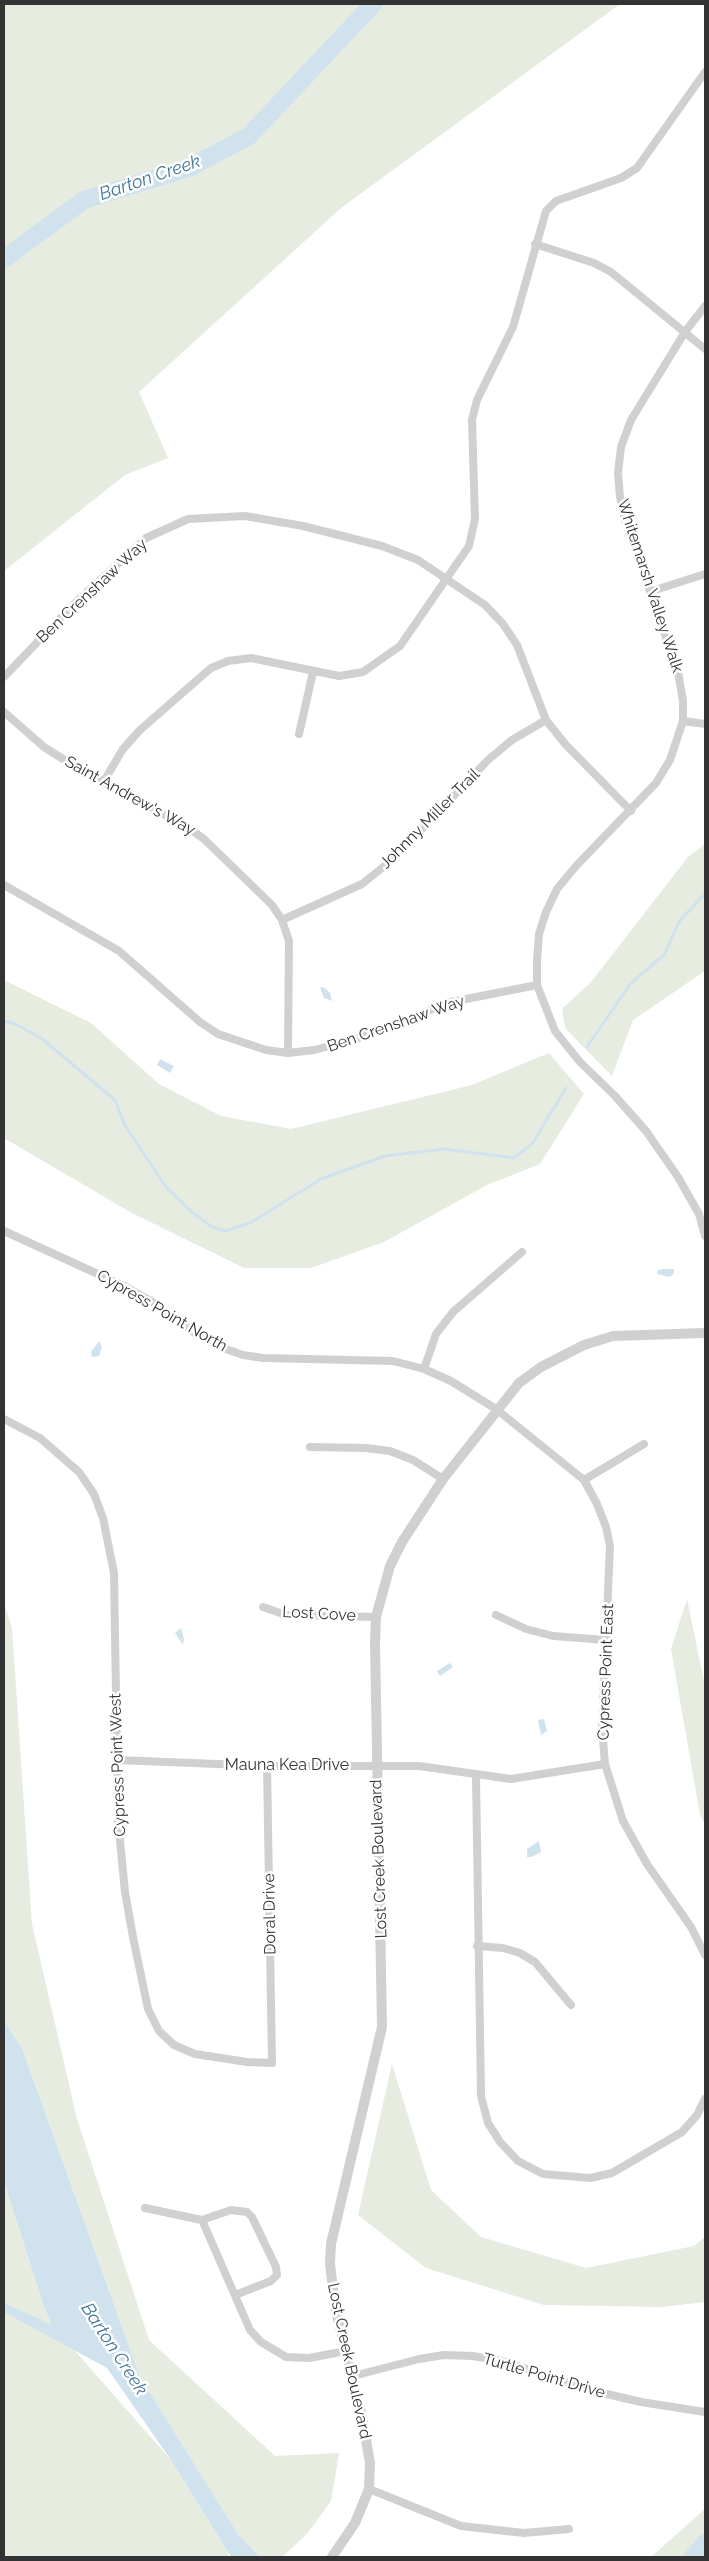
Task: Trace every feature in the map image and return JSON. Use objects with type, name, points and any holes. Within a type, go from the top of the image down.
[{"type":"street","points":[[104,781],[123,749],[140,730],[211,668],[228,661],[251,658],[339,676],[363,672],[383,660],[400,646],[448,580],[469,546],[474,532],[472,420],[477,400],[513,327],[535,244],[546,211],[556,201],[621,178],[637,168],[705,72]]},
{"type":"street","points":[[535,244],[594,263],[611,272],[705,349]]},
{"type":"street","name":"Whitemarsh Valley Walk","points":[[705,306],[685,332],[648,388],[631,420],[621,448],[618,473],[620,497],[625,520],[652,591],[678,672],[683,701],[683,721],[670,760],[656,783],[576,866],[558,889],[546,912],[539,934],[538,985],[555,1031],[580,1062],[646,1131],[678,1177],[699,1214],[705,1236]]},
{"type":"street","name":"Ben Crenshaw Way","points":[[4,677],[72,606],[146,538],[188,519],[245,516],[303,526],[382,546],[418,560],[485,605],[503,624],[517,645],[546,720],[566,745],[631,811]]},
{"type":"street","points":[[652,591],[705,574]]},
{"type":"street","points":[[299,734],[313,672]]},
{"type":"street","name":"Saint Andrew's Way","points":[[4,712],[44,747],[187,826],[204,839],[272,905],[282,920],[289,941],[288,1053]]},
{"type":"street","name":"Johnny Miller Trail","points":[[282,920],[362,884],[392,860],[488,760],[512,740],[546,720]]},
{"type":"street","points":[[683,721],[705,724]]},
{"type":"street","name":"Ben Crenshaw Way","points":[[4,885],[120,951],[200,1022],[218,1034],[266,1050],[288,1053],[314,1050],[353,1040],[451,1002],[538,985]]},
{"type":"street","name":"Cypress Point North","points":[[4,1231],[124,1286],[151,1301],[196,1334],[220,1347],[243,1355],[263,1358],[393,1361],[424,1368],[451,1381],[496,1409]]},
{"type":"street","points":[[424,1368],[436,1334],[453,1312],[522,1252]]},
{"type":"street","name":"Lost Creek Boulevard","points":[[332,2557],[355,2523],[368,2489],[370,2463],[353,2376],[335,2307],[330,2263],[331,2244],[382,2027],[382,1954],[376,1765],[376,1617],[390,1566],[402,1542],[443,1479],[496,1409],[519,1384],[541,1367],[584,1345],[613,1336],[705,1333]]},
{"type":"street","name":"Cypress Point East","points":[[496,1409],[584,1480],[597,1504],[606,1527],[610,1546],[602,1727],[605,1764],[623,1821],[647,1864],[692,1927],[705,1955]]},
{"type":"street","name":"Cypress Point West","points":[[4,1420],[40,1438],[79,1472],[94,1494],[103,1518],[114,1573],[118,1820],[125,1892],[148,2009],[159,2031],[174,2045],[195,2054],[247,2062],[272,2063]]},
{"type":"street","points":[[584,1480],[644,1444]]},
{"type":"street","points":[[310,1447],[390,1451],[412,1460],[443,1479]]},
{"type":"street","name":"Lost Cove","points":[[263,1607],[286,1615],[376,1617]]},
{"type":"street","points":[[496,1615],[526,1629],[553,1636],[606,1640]]},
{"type":"street","name":"Mauna Kea Drive","points":[[117,1760],[267,1766],[419,1766],[476,1776],[511,1779],[605,1764]]},
{"type":"street","name":"Doral Drive","points":[[267,1766],[272,2063]]},
{"type":"street","points":[[476,1776],[480,2096],[488,2123],[500,2142],[518,2161],[543,2174],[564,2178],[590,2178],[612,2173],[682,2132],[697,2116],[705,2099]]},
{"type":"street","points":[[477,1946],[502,1948],[520,1953],[535,1962],[571,2005]]},
{"type":"street","points":[[145,2208],[202,2220],[231,2210],[247,2212],[276,2267],[277,2275],[271,2281],[234,2295]]},
{"type":"street","points":[[202,2220],[250,2330],[274,2351],[286,2357],[309,2358],[346,2350]]},
{"type":"street","name":"Turtle Point Drive","points":[[353,2376],[419,2359],[444,2355],[473,2356],[506,2362],[613,2395],[705,2412]]},
{"type":"street","points":[[368,2489],[461,2526],[524,2533],[569,2529]]},
{"type":"shaded area","points":[[4,4],[620,4],[341,208],[139,392],[168,458],[125,475],[4,571]]},
{"type":"shaded area","points":[[705,844],[705,971],[633,1020],[612,1076],[565,1028],[562,1009],[591,982],[688,857]]},
{"type":"shaded area","points":[[4,980],[91,1023],[159,1084],[221,1116],[291,1129],[472,1085],[549,1053],[584,1094],[540,1164],[487,1185],[384,1242],[311,1268],[244,1268],[130,1212],[4,1138]]},
{"type":"shaded area","points":[[687,1599],[705,1686],[705,1824],[700,1815],[671,1649]]},
{"type":"shaded area","points":[[4,1603],[12,1628],[32,1924],[77,2119],[149,2340],[275,2456],[339,2453],[331,2501],[307,2534],[282,2557],[260,2557],[238,2534],[140,2377],[22,2048],[4,2021]]},
{"type":"shaded area","points":[[392,2064],[431,2190],[481,2237],[586,2268],[694,2246],[705,2237],[705,2302],[662,2307],[544,2305],[426,2268],[358,2215]]},
{"type":"shaded area","points":[[4,2182],[43,2304],[53,2326],[171,2460],[226,2549],[229,2557],[4,2557]]},
{"type":"shaded area","points":[[705,2509],[705,2557],[651,2557]]},
{"type":"water","points":[[320,987],[325,988],[330,993],[332,1001],[324,998]]},
{"type":"water","points":[[160,1059],[174,1066],[170,1073],[157,1065]]},
{"type":"water","points":[[674,1269],[674,1273],[670,1277],[657,1274],[658,1270]]},
{"type":"water","points":[[99,1341],[102,1347],[99,1356],[92,1357],[91,1352]]},
{"type":"water","points":[[181,1628],[184,1639],[183,1645],[175,1633]]},
{"type":"water","points":[[450,1663],[453,1667],[440,1676],[437,1671]]},
{"type":"water","points":[[544,1719],[547,1731],[541,1735],[538,1720]]},
{"type":"water","points":[[539,1841],[541,1852],[527,1857],[527,1849]]},
{"type":"water","points":[[4,2021],[22,2048],[140,2377],[238,2534],[260,2557],[231,2557],[171,2460],[107,2368],[4,2312],[4,2303],[52,2325],[43,2304],[4,2182]]},
{"type":"waterway","name":"Barton Creek","points":[[4,259],[84,200],[189,168],[249,136],[373,4]]},
{"type":"waterway","points":[[587,1047],[630,984],[664,955],[679,922],[705,893]]},
{"type":"waterway","points":[[4,1021],[15,1024],[41,1038],[115,1100],[124,1124],[166,1187],[193,1213],[212,1227],[225,1231],[250,1223],[321,1179],[385,1156],[443,1149],[514,1158],[532,1144],[566,1088]]},
{"type":"waterway","name":"Barton Creek","points":[[693,2557],[705,2543]]}]
